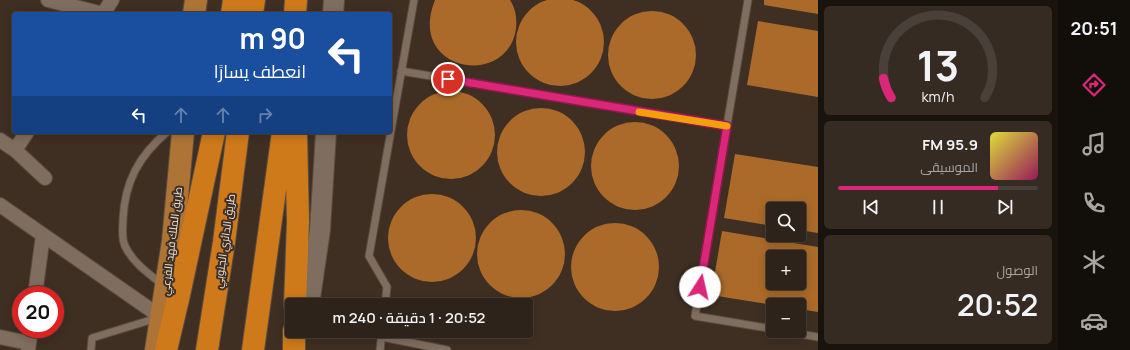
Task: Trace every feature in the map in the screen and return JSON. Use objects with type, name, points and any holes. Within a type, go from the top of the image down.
[{"type":"highway","points":[[232,12],[234,0]]},
{"type":"highway","points":[[252,12],[254,0]]},
{"type":"highway","points":[[295,12],[296,0]]},
{"type":"highway","points":[[299,0],[299,12]]},
{"type":"highway","points":[[166,350],[214,134]]},
{"type":"highway","name":"طريق الدائري الجنوبي","points":[[207,350],[224,242],[238,134]]},
{"type":"highway","points":[[253,350],[283,134]]},
{"type":"highway","points":[[295,298],[298,222],[296,134]]},
{"type":"highway","points":[[294,338],[294,350]]},
{"type":"main road","points":[[194,12],[196,0]]},
{"type":"main road","points":[[333,12],[334,0]]},
{"type":"main road","name":"طريق الملك فهد الفرعي","points":[[156,350],[173,241],[183,134]]},
{"type":"main road","points":[[310,298],[320,230],[326,134]]},
{"type":"main road","points":[[302,350],[304,338]]},
{"type":"street","points":[[48,0],[95,12]]},
{"type":"street","points":[[104,12],[112,0]]},
{"type":"street","points":[[15,150],[26,134]]},
{"type":"street","points":[[0,140],[15,150],[45,178]]},
{"type":"street","points":[[0,205],[161,317]]},
{"type":"street","points":[[36,286],[43,235]]},
{"type":"street","points":[[0,337],[28,347]]},
{"type":"lane","points":[[392,123],[414,0]]},
{"type":"lane","points":[[748,0],[695,316],[766,328]]},
{"type":"lane","points":[[401,71],[727,126]]},
{"type":"lane","points":[[165,134],[155,142],[133,172],[126,197],[122,233],[125,245],[134,260],[166,288]]},
{"type":"lane","points":[[386,298],[387,287],[369,256],[390,134]]},
{"type":"lane","points":[[91,350],[92,338],[161,317]]},
{"type":"lane","points":[[806,335],[818,337]]},
{"type":"lane","points":[[380,350],[382,338]]},
{"type":"lane","points":[[398,338],[446,350]]},
{"type":"shaded area","points":[[551,-1],[569,-1],[584,6],[591,11],[596,18],[603,33],[603,51],[596,66],[591,73],[584,78],[569,85],[551,85],[536,78],[529,73],[524,66],[517,51],[517,33],[524,18],[529,11],[536,6]]},
{"type":"shaded area","points":[[435,0],[510,0],[515,10],[516,29],[509,48],[495,60],[479,65],[461,64],[446,57],[434,43],[430,24]]},
{"type":"shaded area","points":[[764,0],[818,0],[818,14],[764,5]]},
{"type":"shaded area","points":[[652,11],[669,15],[683,24],[692,38],[696,55],[692,72],[683,86],[669,95],[652,99],[635,95],[621,86],[612,72],[608,55],[612,38],[621,24],[635,15]]},
{"type":"shaded area","points":[[758,21],[818,31],[818,97],[747,85]]},
{"type":"shaded area","points":[[451,91],[468,95],[482,104],[491,118],[495,135],[491,152],[482,166],[468,175],[451,179],[434,175],[420,166],[411,152],[407,135],[411,118],[420,104],[434,95]]},
{"type":"shaded area","points":[[541,108],[558,112],[572,121],[581,135],[585,152],[581,169],[572,183],[558,192],[541,196],[524,192],[510,183],[501,169],[497,152],[501,135],[510,121],[524,112]]},
{"type":"shaded area","points":[[635,122],[652,126],[666,135],[675,149],[679,166],[675,183],[666,197],[652,206],[635,210],[618,206],[604,197],[595,183],[591,166],[595,149],[604,135],[618,126]]},
{"type":"shaded area","points":[[735,154],[818,167],[818,233],[806,231],[806,202],[766,202],[766,225],[724,218]]},
{"type":"shaded area","points":[[432,194],[449,198],[463,207],[472,221],[476,238],[472,255],[463,269],[449,278],[432,282],[415,278],[401,269],[392,255],[388,238],[392,221],[401,207],[415,198]]},
{"type":"shaded area","points":[[512,211],[530,211],[545,218],[552,223],[557,230],[564,245],[564,263],[557,278],[552,285],[545,290],[530,297],[512,297],[497,290],[490,285],[485,278],[478,263],[478,245],[485,230],[490,223],[497,218]]},
{"type":"shaded area","points":[[615,223],[632,227],[646,236],[655,250],[659,267],[655,284],[646,298],[632,307],[615,311],[598,307],[584,298],[575,284],[571,267],[575,250],[584,236],[598,227]]},
{"type":"shaded area","points":[[722,231],[766,238],[766,242],[788,242],[818,247],[818,312],[806,310],[806,298],[766,298],[766,304],[711,295]]},
{"type":"slow traffic","points":[[639,112],[727,126]]},
{"type":"route","points":[[448,79],[727,126],[700,287]]}]
